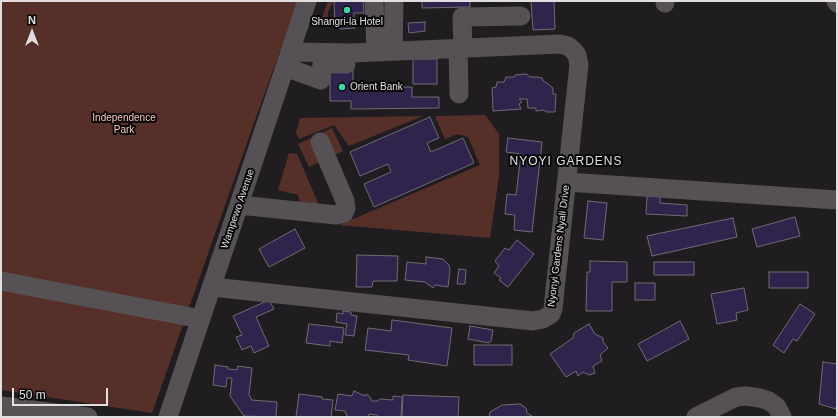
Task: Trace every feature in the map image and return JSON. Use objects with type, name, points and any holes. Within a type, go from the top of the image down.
[{"type":"street","name":"Wampewo Avenue","points":[[168,417],[307,1]]},
{"type":"street","points":[[374,1],[390,55]]},
{"type":"street","points":[[390,55],[394,1]]},
{"type":"street","points":[[459,94],[462,17],[521,16]]},
{"type":"street","name":"Nyonyi Gardens Nyali Drive","points":[[212,287],[533,321],[544,319],[551,314],[554,309],[579,65],[577,55],[568,46],[560,44],[460,48],[352,58],[288,59]]},
{"type":"street","points":[[288,59],[321,80],[322,64],[352,58],[390,55]]},
{"type":"street","points":[[239,205],[336,215],[344,213],[346,208],[345,201],[320,142]]},
{"type":"street","points":[[567,182],[837,200]]},
{"type":"street","points":[[1,281],[201,319]]},
{"type":"street","points":[[696,417],[736,398],[746,396],[769,401],[777,407],[782,417]]},
{"type":"street","points":[[1,406],[48,414],[88,417]]},
{"type":"green space","name":"Independence Park","points":[[1,1],[298,1],[152,413],[1,390]]},
{"type":"green space","points":[[328,1],[334,1],[328,12],[328,28],[320,24]]},
{"type":"green space","points":[[485,115],[499,134],[499,176],[490,238],[339,225],[480,165],[468,137],[458,134],[445,139],[435,116]]},
{"type":"green space","points":[[423,116],[349,146],[334,125],[299,139],[296,133],[300,118]]},
{"type":"green space","points":[[332,128],[343,151],[309,167],[298,144]]},
{"type":"green space","points":[[289,153],[297,154],[319,205],[300,203],[298,195],[278,190]]},
{"type":"building","points":[[337,1],[363,1],[364,13],[354,13],[355,28],[340,29],[335,25],[334,3]]},
{"type":"building","points":[[422,1],[470,1],[470,7],[422,8]]},
{"type":"building","points":[[531,1],[554,1],[555,29],[533,30]]},
{"type":"building","points":[[425,22],[425,31],[409,33],[408,23]]},
{"type":"building","points":[[413,59],[437,59],[437,84],[413,84]]},
{"type":"building","points":[[330,69],[353,69],[353,88],[412,87],[412,97],[439,97],[439,108],[351,109],[351,101],[330,101]]},
{"type":"building","points":[[526,74],[530,77],[542,78],[543,81],[553,88],[553,94],[556,94],[555,112],[546,112],[544,110],[536,111],[536,108],[528,108],[527,99],[519,99],[522,102],[519,104],[521,109],[493,111],[492,88],[496,87],[497,82],[504,82],[506,77]]},
{"type":"building","points":[[430,117],[439,138],[427,143],[431,152],[463,138],[474,163],[374,207],[364,184],[391,172],[388,164],[360,176],[350,152]]},
{"type":"building","points":[[508,138],[542,142],[532,232],[514,230],[515,215],[505,214],[507,194],[516,195],[521,154],[506,152]]},
{"type":"building","points":[[647,196],[660,196],[660,203],[687,205],[687,216],[646,214]]},
{"type":"building","points":[[588,201],[607,203],[603,240],[584,238]]},
{"type":"building","points":[[795,217],[800,236],[757,247],[752,229]]},
{"type":"building","points":[[733,218],[737,237],[652,256],[647,236]]},
{"type":"building","points":[[295,229],[305,248],[269,267],[259,249]]},
{"type":"building","points":[[517,240],[534,254],[508,287],[499,280],[501,278],[494,273],[499,266],[495,261],[505,248],[509,250]]},
{"type":"building","points":[[357,255],[398,256],[397,281],[373,281],[372,287],[356,287]]},
{"type":"building","points":[[426,257],[443,259],[449,265],[450,270],[448,287],[435,285],[433,288],[425,282],[405,280],[407,262],[426,264]]},
{"type":"building","points":[[590,261],[627,262],[627,282],[612,282],[612,311],[586,311],[587,272],[590,272]]},
{"type":"building","points":[[654,262],[694,262],[694,275],[654,275]]},
{"type":"building","points":[[459,269],[466,270],[465,284],[457,284]]},
{"type":"building","points":[[769,272],[808,272],[808,288],[769,288]]},
{"type":"building","points":[[635,283],[655,283],[655,300],[635,300]]},
{"type":"building","points":[[744,288],[748,310],[736,313],[737,320],[717,324],[711,294]]},
{"type":"building","points":[[269,300],[274,309],[256,317],[269,346],[254,353],[251,346],[242,350],[236,337],[242,335],[233,316]]},
{"type":"building","points":[[800,304],[815,314],[797,341],[793,339],[784,353],[773,345]]},
{"type":"building","points":[[343,311],[351,312],[351,315],[357,316],[354,336],[345,335],[347,324],[336,322],[337,313],[343,314]]},
{"type":"building","points":[[392,320],[452,328],[447,366],[408,360],[409,355],[365,350],[368,328],[391,331]]},
{"type":"building","points":[[680,321],[689,339],[647,361],[638,344]]},
{"type":"building","points":[[309,324],[344,328],[342,343],[330,341],[330,346],[306,343]]},
{"type":"building","points":[[589,324],[595,334],[603,338],[603,342],[608,348],[600,355],[602,361],[593,366],[595,373],[589,375],[583,372],[578,376],[576,371],[566,377],[550,354],[573,338],[574,333]]},
{"type":"building","points":[[470,326],[493,330],[491,341],[489,343],[468,339]]},
{"type":"building","points":[[474,345],[512,345],[512,365],[474,365]]},
{"type":"building","points":[[823,362],[837,364],[836,409],[819,404]]},
{"type":"building","points":[[215,365],[237,370],[238,366],[252,368],[249,395],[252,400],[277,402],[276,417],[244,416],[230,396],[232,378],[227,378],[226,387],[213,385]]},
{"type":"building","points":[[354,391],[365,396],[366,394],[372,401],[377,401],[380,399],[393,400],[393,396],[402,397],[401,417],[378,417],[377,415],[369,414],[368,417],[348,417],[345,411],[335,410],[338,394],[352,396]]},
{"type":"building","points":[[299,394],[333,400],[331,417],[296,417]]},
{"type":"building","points":[[403,395],[459,397],[458,417],[402,417]]},
{"type":"building","points":[[520,404],[526,408],[527,413],[532,417],[489,417],[490,412],[502,405]]},
{"type":"place","name":"Shangri-la Hotel","points":[[347,10]]},
{"type":"place","name":"Orient Bank","points":[[342,87]]},
{"type":"district","name":"NYOYI GARDENS","points":[[566,162]]}]
